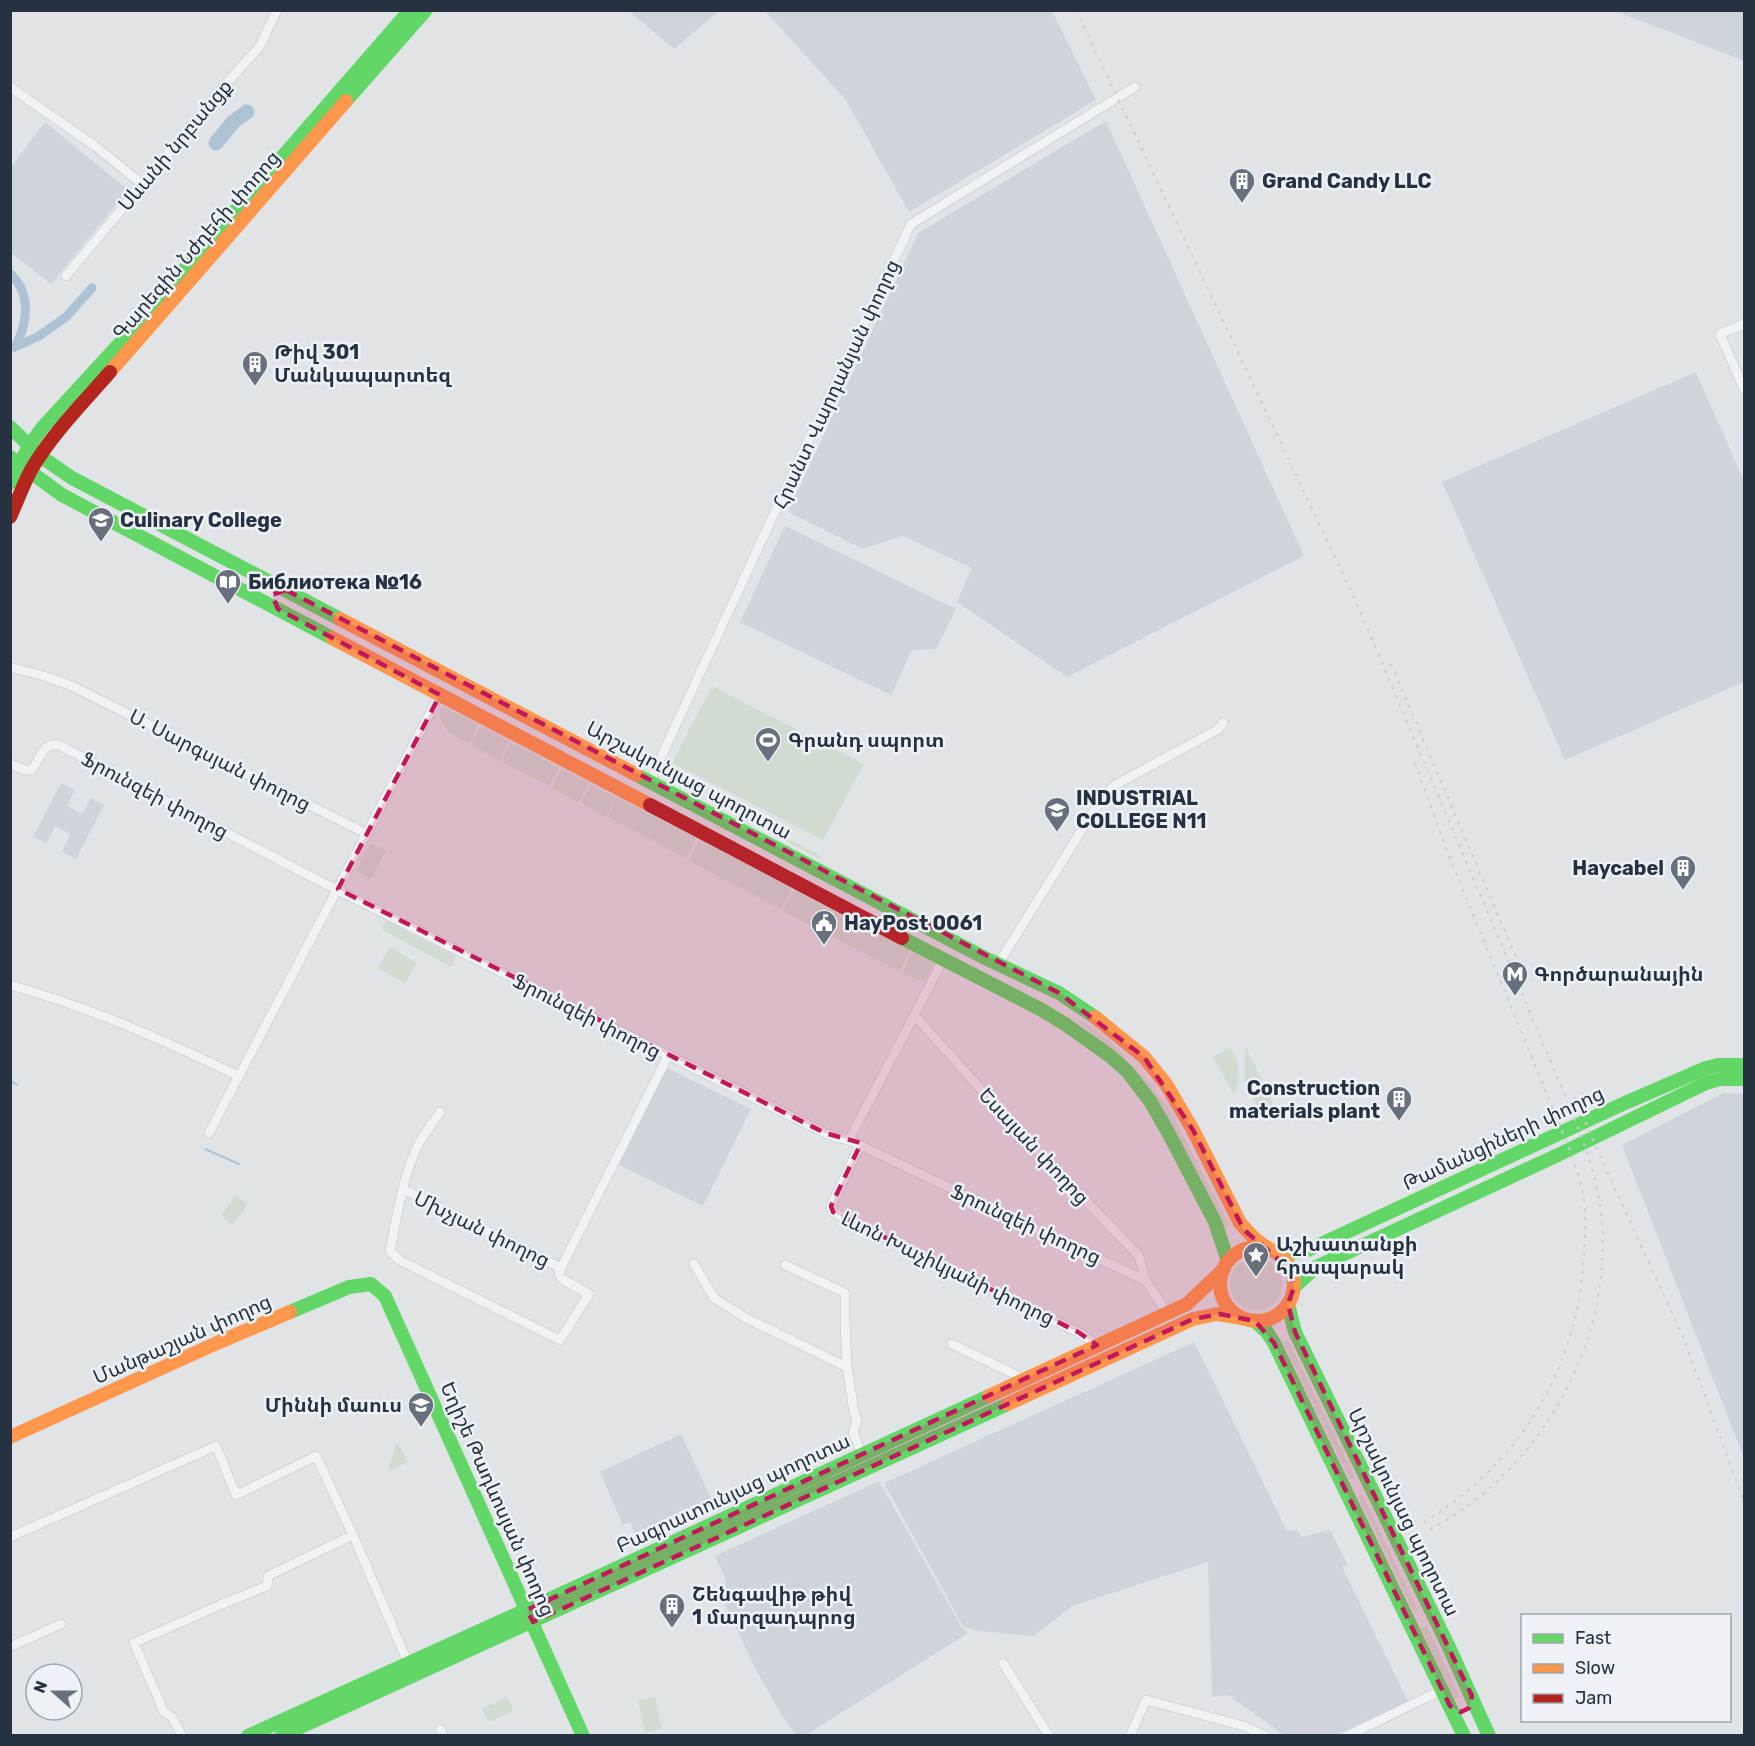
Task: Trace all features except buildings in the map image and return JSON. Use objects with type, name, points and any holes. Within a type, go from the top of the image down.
[{"type":"main road","name":"Գարեգին Նժդեհի փողոց","points":[[10,483],[29,446],[43,427],[123,340],[407,15],[426,10]]},
{"type":"main road","name":"Գարեգին Նժդեհի փողոց","points":[[20,464],[40,456],[407,15]]},
{"type":"main road","name":"Արշակունյաց պողոտա","points":[[10,427],[40,456],[72,478],[998,964],[1059,993],[1092,1014],[1144,1057],[1166,1084],[1193,1130],[1244,1230],[1275,1252]]},
{"type":"main road","name":"Գարեգին Նժդեհի փողոց","points":[[10,517],[20,464]]},
{"type":"main road","name":"Արշակունյաց պողոտա","points":[[20,464],[62,495],[1065,1024],[1110,1056],[1126,1071],[1150,1101],[1215,1222],[1226,1265]]},
{"type":"main road","points":[[248,593],[260,589],[259,576]]},
{"type":"main road","points":[[278,609],[273,602],[272,595],[277,591],[286,590]]},
{"type":"main road","points":[[640,800],[650,781]]},
{"type":"main road","points":[[987,983],[998,964]]},
{"type":"main road","points":[[1126,1071],[1130,1060],[1140,1056],[1144,1057]]},
{"type":"main road","name":"Թամանցիների փողոց","points":[[1275,1252],[1308,1250],[1625,1103],[1706,1068],[1718,1065],[1744,1065]]},
{"type":"main road","name":"Թամանցիների փողոց","points":[[1294,1287],[1316,1267],[1569,1150],[1706,1083],[1720,1079],[1744,1079]]},
{"type":"main road","points":[[1249,1320],[1265,1320],[1274,1317],[1288,1304],[1294,1287],[1290,1269],[1275,1252],[1252,1248],[1235,1255],[1226,1265],[1220,1280],[1225,1303],[1232,1312],[1267,1332],[1274,1343],[1464,1736]]},
{"type":"main road","name":"Բագրատունյաց պողոտա","points":[[281,1736],[862,1454],[1187,1304],[1226,1265]]},
{"type":"main road","name":"Մանթաշյան փողոց","points":[[10,1437],[349,1287],[371,1284]]},
{"type":"main road","name":"Եղիշե Թադևոսյան փողոց","points":[[371,1284],[386,1296],[583,1736]]},
{"type":"main road","name":"Արշակունյաց պողոտա","points":[[1288,1304],[1295,1332],[1472,1696],[1489,1736]]},
{"type":"main road","name":"Բագրատունյաց պողոտա","points":[[248,1736],[408,1663],[530,1616],[1193,1319],[1217,1314],[1249,1320]]},
{"type":"main road","points":[[1347,1495],[1355,1483],[1369,1484]]},
{"type":"main road","points":[[1450,1707],[1457,1711],[1465,1711],[1469,1708],[1472,1696]]},
{"type":"street","name":"Սևանի նրբանցք","points":[[66,276],[260,46],[278,10]]},
{"type":"street","points":[[10,87],[95,146],[142,184]]},
{"type":"street","name":"Հրանտ Վարդանյան փողոց","points":[[650,781],[911,224],[1135,87]]},
{"type":"street","points":[[1744,324],[1720,334],[1744,389]]},
{"type":"street","name":"Ս. Սարգսյան փողոց","points":[[10,667],[74,687],[367,834]]},
{"type":"street","points":[[209,1133],[440,694]]},
{"type":"street","points":[[998,964],[1103,796],[1115,785],[1217,730],[1223,723]]},
{"type":"street","name":"Ֆրունզեի փողոց","points":[[10,764],[24,770],[31,770],[45,747],[52,744],[59,745],[668,1056],[825,1133],[860,1145],[1146,1281]]},
{"type":"street","points":[[849,1140],[943,960]]},
{"type":"street","points":[[10,985],[88,1010],[176,1046],[239,1076]]},
{"type":"street","name":"Եսայան փողոց","points":[[914,1015],[1023,1136],[1139,1256],[1146,1281]]},
{"type":"street","points":[[440,1112],[416,1149],[402,1189],[390,1251],[399,1260],[558,1340],[563,1338],[589,1294],[562,1279],[559,1274],[561,1268],[668,1056]]},
{"type":"street","name":"Լևոն Խաչիկյանի փողոց","points":[[860,1145],[831,1206],[833,1212],[1078,1332],[1090,1340],[1094,1347]]},
{"type":"street","name":"Մխչյան փողոց","points":[[402,1189],[561,1268]]},
{"type":"street","points":[[694,1264],[714,1298],[746,1318],[847,1367]]},
{"type":"street","points":[[785,1265],[845,1293],[847,1367],[857,1422],[853,1432],[862,1454]]},
{"type":"street","points":[[1146,1281],[1167,1313]]},
{"type":"street","points":[[952,1344],[1016,1375],[1018,1382]]},
{"type":"street","points":[[10,1537],[216,1446],[236,1495],[316,1456],[408,1663]]},
{"type":"street","points":[[182,1736],[172,1717],[164,1712],[134,1643],[267,1586],[268,1576],[353,1535]]},
{"type":"street","points":[[10,1647],[61,1624]]},
{"type":"street","points":[[1003,1663],[1049,1736]]},
{"type":"street","points":[[1347,1736],[1442,1690]]},
{"type":"street","points":[[1130,1736],[1146,1700],[1244,1726],[1266,1736]]},
{"type":"highlighted area","points":[[286,590],[1059,993],[1144,1057],[1193,1130],[1244,1230],[1290,1269],[1294,1287],[1288,1304],[1295,1332],[1472,1696],[1469,1708],[1461,1712],[1450,1706],[1274,1343],[1255,1321],[1220,1314],[1193,1319],[533,1622],[527,1610],[1097,1345],[1078,1332],[833,1212],[831,1206],[861,1143],[825,1133],[338,889],[440,695],[278,609],[272,595]]},
{"type":"shaded area","points":[[629,11],[719,11],[674,49]]},
{"type":"shaded area","points":[[765,11],[1052,11],[1096,100],[909,212],[846,100]]},
{"type":"shaded area","points":[[1614,11],[1744,11],[1744,61],[1670,32]]},
{"type":"shaded area","points":[[1106,121],[1304,556],[1067,677],[957,602],[972,568],[903,536],[863,549],[788,512],[918,233]]},
{"type":"shaded area","points":[[45,122],[128,190],[51,284],[10,252],[11,167]]},
{"type":"shaded area","points":[[1696,372],[1744,481],[1744,682],[1565,760],[1442,482]]},
{"type":"shaded area","points":[[785,526],[956,609],[936,649],[912,650],[891,695],[740,622]]},
{"type":"shaded area","name":"Գրանդ սպորտ","points":[[712,686],[864,764],[823,840],[672,763]]},
{"type":"shaded area","points":[[442,706],[478,725],[469,744],[442,724],[440,713]]},
{"type":"shaded area","points":[[481,726],[509,741],[499,760],[471,745]]},
{"type":"shaded area","points":[[511,742],[559,768],[549,786],[501,761]]},
{"type":"shaded area","points":[[562,769],[589,783],[579,802],[552,788]]},
{"type":"shaded area","points":[[61,783],[75,790],[67,806],[82,814],[91,798],[104,805],[76,859],[62,852],[70,834],[55,826],[47,843],[33,837]]},
{"type":"shaded area","points":[[591,785],[616,798],[606,817],[581,803]]},
{"type":"shaded area","points":[[617,798],[696,838],[686,858],[608,817]]},
{"type":"shaded area","points":[[747,817],[821,856],[820,859],[745,820]]},
{"type":"shaded area","points":[[699,840],[792,888],[781,909],[689,861]]},
{"type":"shaded area","points":[[370,843],[386,851],[371,879],[356,871]]},
{"type":"shaded area","points":[[794,890],[829,909],[818,930],[783,911]]},
{"type":"shaded area","points":[[830,909],[910,950],[899,971],[819,930]]},
{"type":"shaded area","points":[[386,920],[456,956],[451,967],[381,929]]},
{"type":"shaded area","points":[[390,947],[417,963],[405,983],[378,968]]},
{"type":"shaded area","points":[[912,952],[934,963],[925,980],[918,980],[902,972]]},
{"type":"shaded area","points":[[1075,1019],[1096,1030],[1109,1041],[1126,1057],[1123,1061]]},
{"type":"shaded area","points":[[1230,1047],[1237,1062],[1238,1073],[1237,1089],[1233,1093],[1213,1057]]},
{"type":"shaded area","points":[[1245,1047],[1280,1117],[1257,1107],[1245,1084]]},
{"type":"shaded area","points":[[667,1068],[751,1109],[703,1206],[619,1165]]},
{"type":"shaded area","points":[[1140,1071],[1170,1111],[1230,1225],[1225,1228],[1188,1156],[1136,1076]]},
{"type":"shaded area","points":[[1723,1093],[1744,1094],[1744,1458],[1622,1145]]},
{"type":"shaded area","points":[[236,1195],[248,1204],[233,1225],[221,1216]]},
{"type":"shaded area","points":[[1251,1258],[1261,1258],[1270,1262],[1278,1270],[1282,1284],[1278,1298],[1270,1306],[1261,1310],[1251,1310],[1242,1306],[1234,1298],[1230,1289],[1230,1279],[1234,1270],[1242,1262]]},
{"type":"shaded area","points":[[1288,1340],[1355,1477],[1350,1480],[1283,1342]]},
{"type":"shaded area","points":[[1194,1342],[1287,1531],[1297,1530],[1302,1537],[1330,1530],[1348,1565],[1342,1567],[1408,1701],[1335,1735],[1286,1736],[1228,1695],[1212,1697],[1208,1562],[1072,1606],[1034,1636],[978,1631],[963,1626],[884,1483]]},
{"type":"shaded area","points":[[681,1434],[713,1503],[638,1540],[630,1522],[623,1525],[600,1472]]},
{"type":"shaded area","points":[[397,1442],[408,1462],[392,1470],[388,1469]]},
{"type":"shaded area","points":[[879,1481],[962,1628],[968,1633],[806,1735],[796,1735],[756,1670],[723,1600],[726,1580],[715,1556]]},
{"type":"shaded area","points":[[1362,1494],[1418,1610],[1414,1612],[1358,1496]]},
{"type":"shaded area","points":[[1427,1626],[1460,1697],[1454,1699],[1421,1628]]},
{"type":"shaded area","points":[[507,1697],[513,1711],[488,1722],[482,1709]]},
{"type":"shaded area","points":[[655,1697],[662,1729],[645,1733],[638,1701]]},
{"type":"waterway","points":[[216,143],[233,122],[247,112]]},
{"type":"waterway","points":[[10,273],[20,286],[25,303],[23,326],[15,347]]},
{"type":"waterway","points":[[15,347],[39,336],[66,317],[92,288]]},
{"type":"waterway","points":[[10,1080],[17,1085]]},
{"type":"waterway","points":[[205,1149],[239,1164]]},
{"type":"railway","points":[[1076,10],[1358,606],[1572,1112],[1597,1188],[1603,1249],[1598,1298],[1585,1347],[1564,1393],[1538,1436],[1505,1474],[1467,1506],[1425,1532]]},
{"type":"railway","points":[[1391,664],[1518,962]]},
{"type":"railway","points":[[1415,763],[1449,856],[1570,1150],[1585,1207],[1584,1255],[1579,1297],[1570,1337],[1556,1375],[1537,1410],[1514,1443],[1487,1473],[1456,1500],[1421,1524]]},
{"type":"railway","points":[[1575,1097],[1683,1337],[1744,1501]]},
{"type":"traffic: fast","points":[[10,483],[29,446],[43,427],[123,340],[410,10]]},
{"type":"traffic: fast","points":[[346,101],[426,10]]},
{"type":"traffic: fast","points":[[10,427],[40,456],[72,478],[340,619]]},
{"type":"traffic: fast","points":[[10,457],[62,495],[332,638]]},
{"type":"traffic: fast","points":[[637,775],[985,958],[1059,993],[1095,1017]]},
{"type":"traffic: fast","points":[[902,938],[1040,1009],[1110,1056],[1127,1071],[1150,1101],[1169,1134],[1215,1222],[1228,1261]]},
{"type":"traffic: fast","points":[[1279,1255],[1308,1250],[1625,1103],[1706,1068],[1718,1065],[1744,1065]]},
{"type":"traffic: fast","points":[[1294,1287],[1316,1267],[1560,1154],[1706,1083],[1720,1079],[1744,1079]]},
{"type":"traffic: fast","points":[[290,1312],[349,1287],[371,1284],[385,1296],[583,1736]]},
{"type":"traffic: fast","points":[[1288,1304],[1295,1332],[1448,1645],[1489,1736]]},
{"type":"traffic: fast","points":[[1255,1321],[1267,1332],[1274,1343],[1464,1736]]},
{"type":"traffic: fast","points":[[248,1736],[989,1396]]},
{"type":"traffic: fast","points":[[281,1736],[1008,1404]]},
{"type":"traffic: slow","points":[[110,372],[346,101]]},
{"type":"traffic: slow","points":[[340,619],[637,775]]},
{"type":"traffic: slow","points":[[332,638],[650,805]]},
{"type":"traffic: slow","points":[[1095,1017],[1144,1057],[1166,1084],[1193,1130],[1240,1223],[1270,1250]]},
{"type":"traffic: slow","points":[[1257,1247],[1271,1250],[1283,1258],[1291,1270],[1294,1284],[1291,1298],[1283,1310],[1271,1318],[1257,1321],[1243,1318],[1231,1310],[1223,1298],[1220,1284],[1223,1270],[1231,1258],[1243,1250],[1257,1247]]},
{"type":"traffic: slow","points":[[989,1396],[1187,1304],[1224,1269]]},
{"type":"traffic: slow","points":[[10,1437],[290,1312]]},
{"type":"traffic: slow","points":[[1008,1404],[1193,1319],[1217,1314],[1242,1318]]},
{"type":"traffic: jam","points":[[10,517],[39,457],[68,419],[110,372]]},
{"type":"traffic: jam","points":[[650,805],[902,938]]},
{"type":"place","name":"Grand Candy LLC","points":[[1242,204]]},
{"type":"place","name":"Թիվ 301 Մանկապարտեզ","points":[[255,387]]},
{"type":"place","name":"Culinary College","points":[[101,543]]},
{"type":"place","name":"Библиотека №16","points":[[228,605]]},
{"type":"place","name":"Գրանդ սպորտ","points":[[768,763]]},
{"type":"place","name":"INDUSTRIAL COLLEGE N11","points":[[1057,833]]},
{"type":"place","name":"Haycabel","points":[[1683,891]]},
{"type":"place","name":"HayPost 0061","points":[[824,946]]},
{"type":"place","name":"Գործարանային","points":[[1515,997]]},
{"type":"place","name":"Construction materials plant","points":[[1399,1122]]},
{"type":"place","name":"Աշխատանքի հրապարակ","points":[[1256,1278]]},
{"type":"place","name":"Միննի մաուս","points":[[421,1428]]},
{"type":"place","name":"Շենգավիթ թիվ 1 մարզադպրոց","points":[[672,1629]]}]
